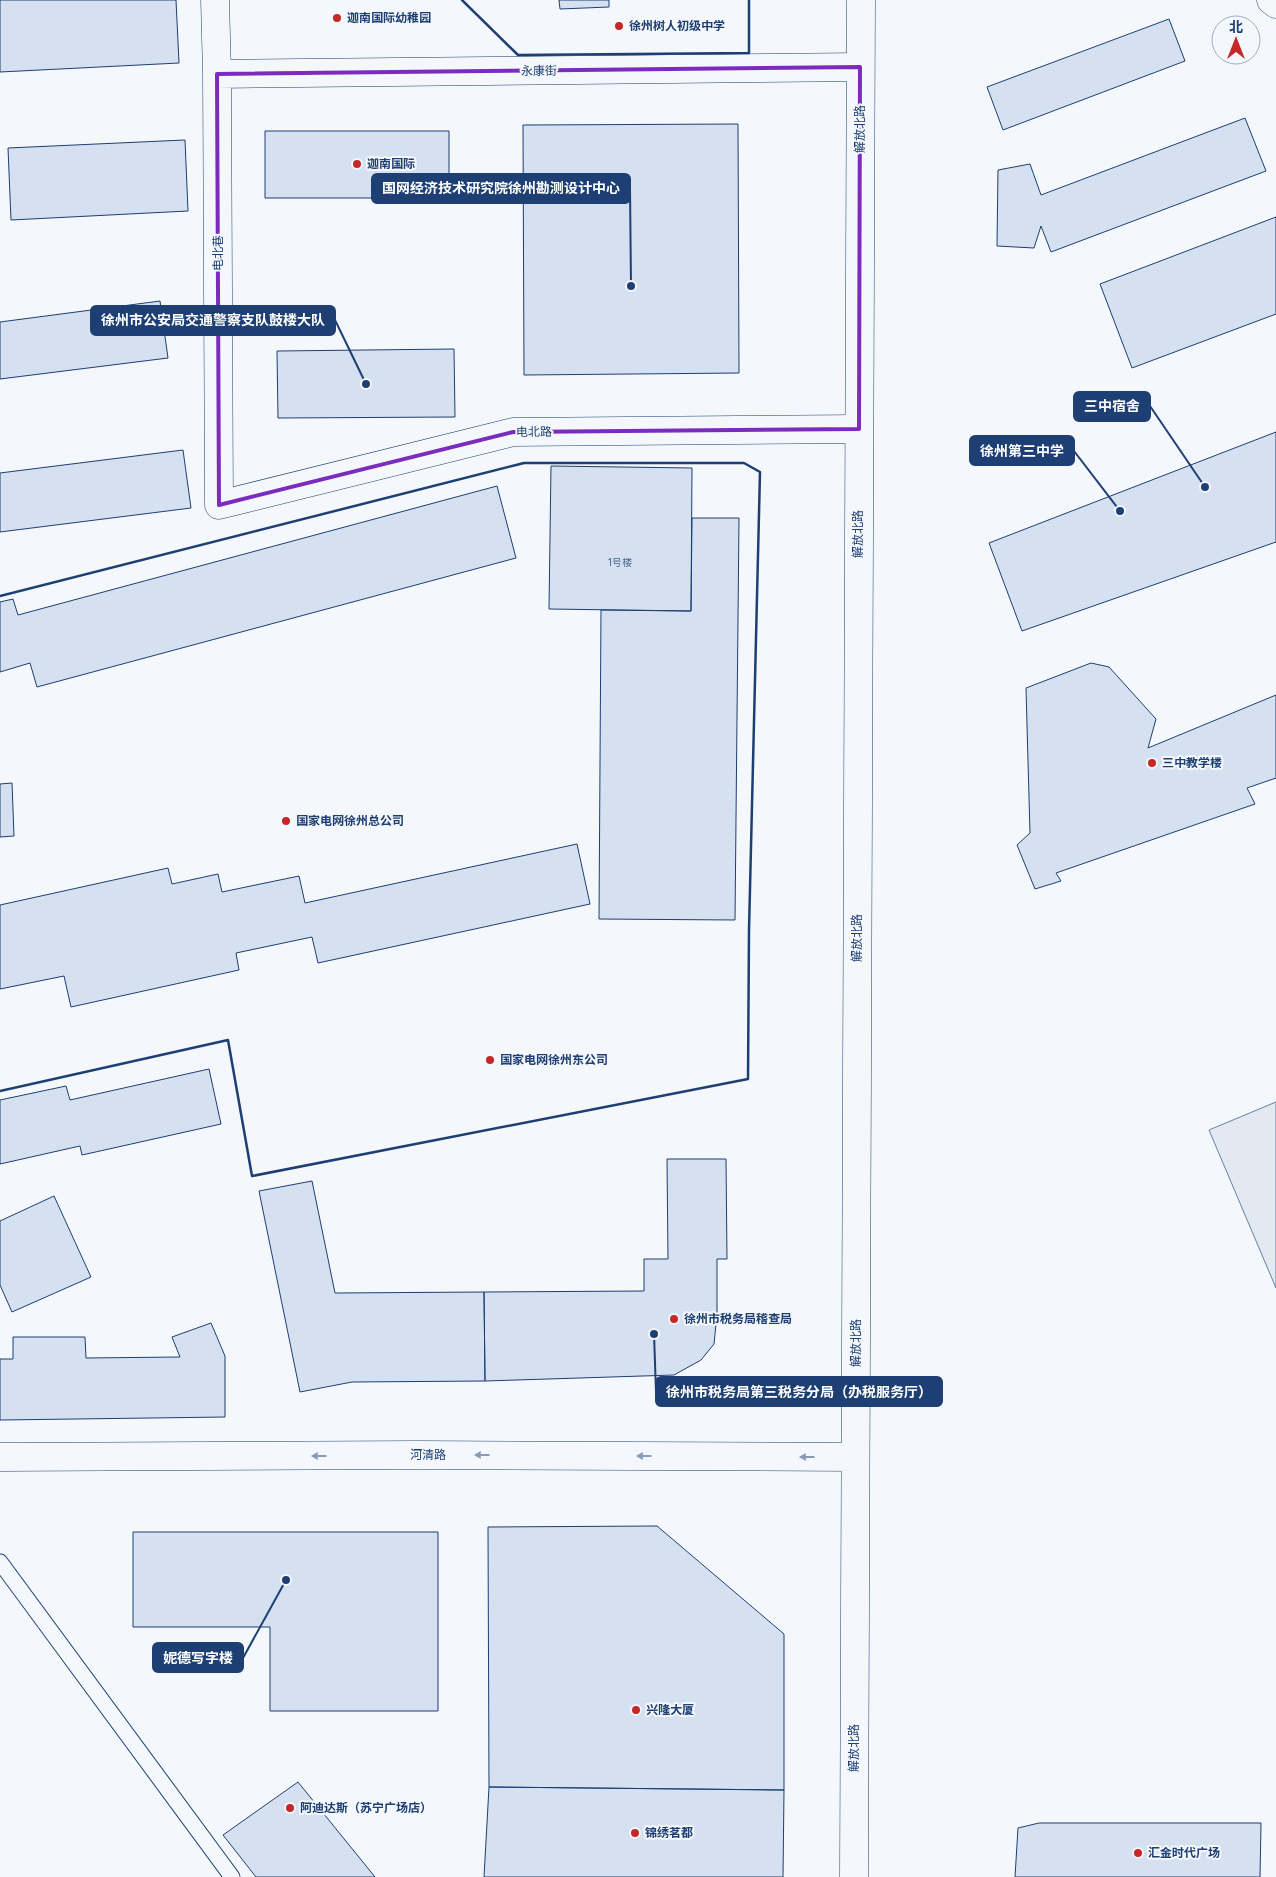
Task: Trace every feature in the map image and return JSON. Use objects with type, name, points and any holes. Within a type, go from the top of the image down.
[{"type":"street","name":"电北巷","points":[[215,0],[217,74],[218,505]]},
{"type":"street","name":"解放北路","points":[[854,1877],[860,0]]},
{"type":"street","points":[[1271,0],[1276,4]]},
{"type":"street","name":"永康街","points":[[217,74],[860,67]]},
{"type":"street","name":"电北路","points":[[218,505],[513,432],[859,429]]},
{"type":"street","name":"河清路","points":[[0,1458],[409,1455],[856,1457]]},
{"type":"lane","points":[[0,1562],[232,1877]]},
{"type":"highlighted area","points":[[860,67],[859,429],[513,432],[219,505],[217,74]]},
{"type":"shaded area","points":[[1276,1102],[1276,1288],[1209,1130]]},
{"type":"building","points":[[0,0],[176,0],[179,63],[0,72]]},
{"type":"building","points":[[559,0],[609,0],[609,7],[560,9]]},
{"type":"building","points":[[1169,19],[1185,61],[1003,130],[987,87]]},
{"type":"building","points":[[1245,118],[1266,171],[1051,252],[1041,226],[1034,248],[997,246],[998,170],[1030,164],[1041,195]]},
{"type":"building","points":[[738,124],[739,373],[524,375],[523,125]]},
{"type":"building","name":"迦南国际","points":[[265,131],[449,131],[449,198],[265,198]]},
{"type":"building","points":[[185,140],[188,211],[11,220],[8,148]]},
{"type":"building","points":[[1276,217],[1276,314],[1132,368],[1100,284]]},
{"type":"building","points":[[160,301],[168,358],[0,379],[0,322]]},
{"type":"building","points":[[454,349],[455,417],[278,418],[277,351]]},
{"type":"building","points":[[1276,432],[1276,542],[1022,631],[989,543]]},
{"type":"building","points":[[183,450],[191,508],[0,532],[0,473]]},
{"type":"building","points":[[551,466],[692,468],[691,611],[549,609]]},
{"type":"building","points":[[497,486],[516,558],[37,687],[30,663],[0,672],[0,602],[13,599],[18,615]]},
{"type":"building","points":[[692,518],[739,518],[735,920],[599,919],[601,610],[691,611]]},
{"type":"building","name":"三中教学楼","points":[[1091,663],[1109,667],[1156,719],[1148,748],[1276,695],[1276,778],[1247,788],[1255,804],[1056,873],[1061,881],[1035,889],[1017,845],[1030,833],[1026,688]]},
{"type":"building","points":[[12,783],[14,836],[0,837],[0,784]]},
{"type":"building","points":[[577,844],[590,904],[318,963],[312,937],[236,953],[239,970],[71,1007],[64,976],[0,989],[0,905],[168,868],[172,884],[218,874],[222,892],[299,876],[305,903]]},
{"type":"building","points":[[209,1069],[221,1124],[82,1155],[80,1146],[0,1164],[0,1100],[66,1086],[70,1100]]},
{"type":"building","points":[[667,1159],[726,1159],[727,1259],[717,1259],[717,1314],[714,1344],[701,1360],[674,1375],[485,1381],[484,1292],[644,1291],[644,1259],[668,1259]]},
{"type":"building","points":[[312,1181],[335,1293],[484,1292],[485,1381],[352,1382],[300,1392],[259,1191]]},
{"type":"building","points":[[54,1196],[91,1277],[12,1312],[0,1285],[0,1221]]},
{"type":"building","points":[[211,1323],[225,1356],[225,1417],[0,1420],[0,1359],[13,1359],[13,1337],[85,1337],[86,1358],[180,1357],[172,1337]]},
{"type":"building","name":"兴隆大厦","points":[[657,1526],[784,1634],[784,1790],[489,1787],[488,1527]]},
{"type":"building","points":[[133,1532],[438,1532],[438,1711],[270,1711],[270,1627],[133,1627]]},
{"type":"building","name":"阿迪达斯（苏宁广场店）","points":[[298,1782],[375,1877],[256,1877],[223,1835]]},
{"type":"building","name":"锦绣茗都","points":[[489,1787],[784,1790],[783,1877],[484,1877]]},
{"type":"building","name":"汇金时代广场","points":[[1039,1823],[1261,1823],[1260,1877],[1015,1877],[1018,1828]]},
{"type":"wall","points":[[462,0],[518,55],[749,53],[749,0]]},
{"type":"wall","points":[[0,596],[524,463],[744,463],[760,472],[749,930],[748,1079],[252,1176],[228,1040],[0,1091]]},
{"type":"place","name":"迦南国际幼稚园","points":[[337,18]]},
{"type":"place","name":"徐州树人初级中学","points":[[619,26]]},
{"type":"place","name":"迦南国际","points":[[357,164]]},
{"type":"place","name":"国网经济技术研究院徐州勘测设计中心","points":[[631,286]]},
{"type":"place","name":"徐州市公安局交通警察支队鼓楼大队","points":[[366,384]]},
{"type":"place","name":"三中宿舍","points":[[1205,487]]},
{"type":"place","name":"徐州第三中学","points":[[1120,511]]},
{"type":"place","name":"三中教学楼","points":[[1152,763]]},
{"type":"place","name":"国家电网徐州总公司","points":[[286,821]]},
{"type":"place","name":"国家电网徐州东公司","points":[[490,1060]]},
{"type":"place","name":"徐州市税务局稽查局","points":[[674,1319]]},
{"type":"place","name":"徐州市税务局第三税务分局（办税服务厅）","points":[[654,1334]]},
{"type":"place","name":"妮德写字楼","points":[[286,1580]]},
{"type":"place","name":"兴隆大厦","points":[[636,1710]]},
{"type":"place","name":"阿迪达斯（苏宁广场店）","points":[[290,1808]]},
{"type":"place","name":"锦绣茗都","points":[[635,1833]]},
{"type":"place","name":"汇金时代广场","points":[[1138,1853]]}]
